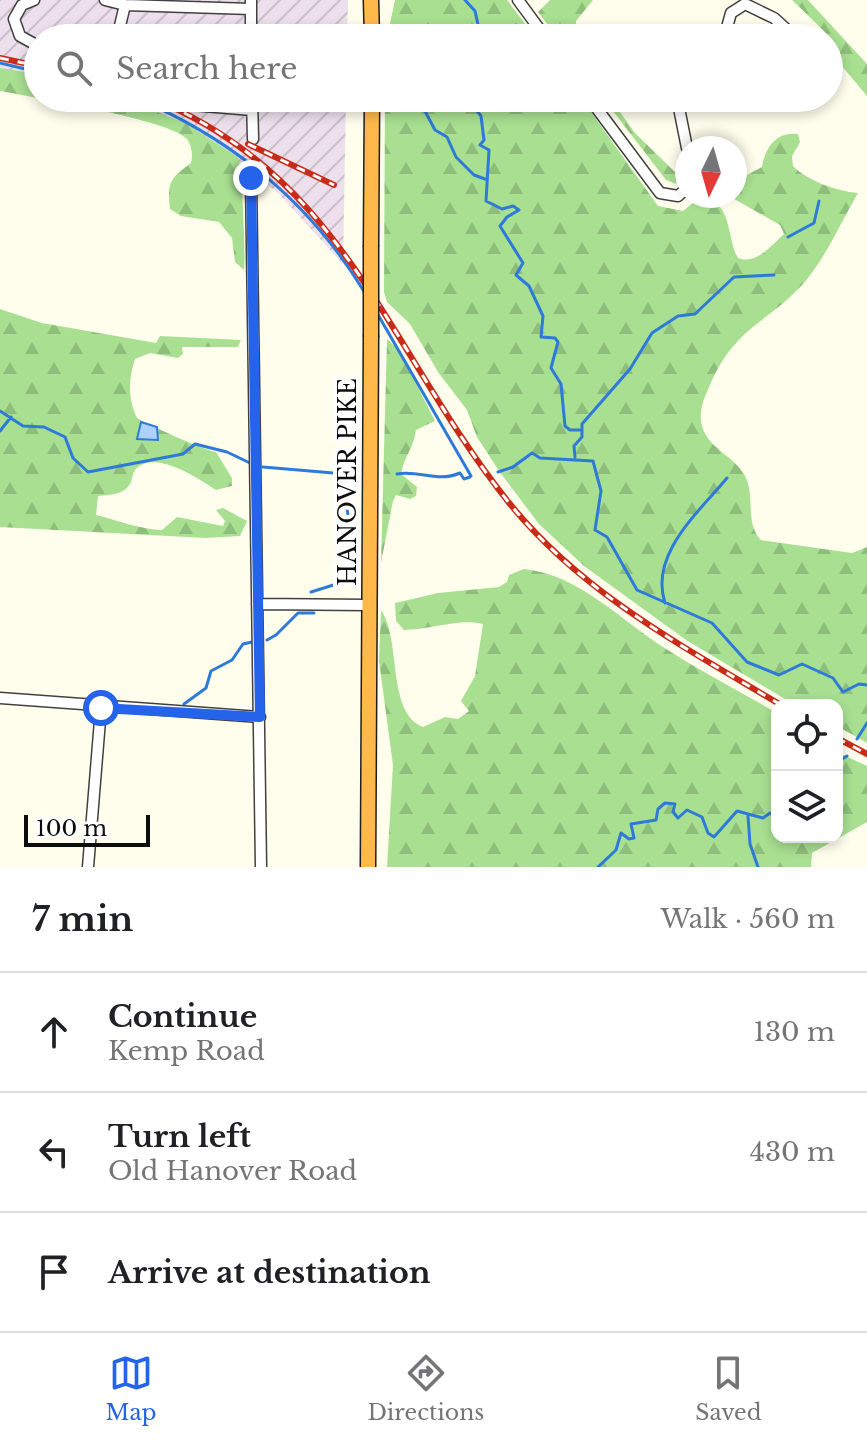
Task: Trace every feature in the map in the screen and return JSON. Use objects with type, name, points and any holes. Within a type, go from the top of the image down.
[{"type":"highway","points":[[371,0],[372,24]]},
{"type":"highway","name":"HANOVER PIKE","points":[[368,867],[372,112]]},
{"type":"street","points":[[24,38],[20,36],[14,19],[22,5],[34,0]]},
{"type":"street","points":[[105,0],[125,5],[251,4]]},
{"type":"street","points":[[518,0],[536,24]]},
{"type":"street","points":[[728,24],[731,13],[745,4],[781,24]]},
{"type":"street","points":[[120,24],[125,5]]},
{"type":"street","points":[[252,112],[253,139]]},
{"type":"street","points":[[599,112],[660,193],[675,196]]},
{"type":"street","points":[[680,112],[685,136]]},
{"type":"street","points":[[251,178],[261,867]]},
{"type":"street","points":[[257,604],[369,605]]},
{"type":"street","points":[[0,698],[101,708],[260,717]]},
{"type":"street","points":[[88,867],[101,708]]},
{"type":"shaded area","points":[[0,0],[348,0],[347,24],[24,24],[24,73],[0,68]]},
{"type":"shaded area","points":[[154,112],[346,112],[343,264],[278,193],[215,142]]},
{"type":"green space","points":[[395,0],[507,0],[525,24],[390,24]]},
{"type":"green space","points":[[550,0],[593,0],[576,24],[547,24],[538,12]]},
{"type":"green space","points":[[792,0],[808,0],[830,24],[817,24]]},
{"type":"green space","points":[[843,38],[867,64],[867,96],[843,67]]},
{"type":"green space","points":[[0,68],[24,72],[24,95],[0,91]]},
{"type":"green space","points":[[108,112],[158,112],[185,123],[238,157],[244,270],[235,262],[232,238],[219,222],[181,216],[170,209],[172,182],[191,163],[192,151],[187,139],[155,124]]},
{"type":"green space","points":[[385,112],[591,112],[658,206],[683,211],[687,208],[721,208],[738,258],[745,259],[757,257],[784,234],[780,225],[747,206],[747,175],[762,167],[769,147],[778,138],[798,134],[800,142],[792,156],[793,166],[823,184],[858,193],[808,278],[743,336],[720,365],[704,400],[702,426],[710,441],[745,476],[753,525],[761,540],[852,553],[867,547],[867,743],[843,729],[843,699],[785,699],[686,640],[584,566],[539,524],[499,471],[477,437],[467,410],[438,372],[410,324],[387,302],[384,292]]},
{"type":"green space","points":[[614,112],[620,112],[635,133],[675,172],[675,184],[666,180]]},
{"type":"green space","points":[[0,309],[42,323],[156,343],[160,336],[241,340],[238,347],[182,347],[183,354],[178,358],[150,353],[135,359],[130,382],[137,418],[216,452],[232,478],[232,486],[216,490],[176,468],[153,462],[143,464],[135,470],[125,490],[98,496],[96,515],[162,530],[177,517],[223,526],[225,521],[216,510],[223,508],[247,521],[240,536],[206,538],[0,527]]},
{"type":"green space","points":[[387,339],[399,350],[435,421],[416,430],[401,474],[417,487],[416,496],[410,499],[396,495],[381,563]]},
{"type":"green space","points":[[524,569],[562,579],[580,588],[663,647],[771,710],[771,843],[830,843],[812,853],[811,867],[387,867],[393,765],[379,661],[381,610],[391,639],[399,692],[411,719],[423,727],[445,717],[458,719],[469,711],[461,701],[475,676],[483,624],[464,622],[404,630],[396,621],[395,603],[438,593],[499,587],[507,582],[509,575]]},
{"type":"green space","points":[[843,755],[867,766],[867,822],[843,836]]},
{"type":"water","points":[[141,422],[157,427],[158,440],[137,439]]},
{"type":"waterway","points":[[465,0],[475,11],[478,24]]},
{"type":"waterway","points":[[0,63],[24,69]]},
{"type":"waterway","points":[[167,112],[237,154],[294,202],[320,230],[365,293]]},
{"type":"waterway","points":[[425,112],[435,130],[447,137],[456,157],[474,175],[485,179]]},
{"type":"waterway","points":[[478,112],[484,140],[480,145],[489,150],[486,201],[502,209],[513,206],[519,210],[500,226],[523,263],[516,275],[529,286],[543,316],[541,337],[555,338],[558,342],[551,368],[561,384],[565,426],[570,430],[580,430]]},
{"type":"waterway","points":[[788,237],[814,223],[819,201]]},
{"type":"waterway","points":[[575,457],[574,446],[582,437],[582,424],[630,369],[652,333],[678,316],[695,314],[734,277],[774,275]]},
{"type":"waterway","points":[[377,313],[471,476]]},
{"type":"waterway","points":[[0,411],[23,426],[44,427],[65,437],[73,458],[88,472],[183,454],[195,444],[227,452],[250,463]]},
{"type":"waterway","points":[[0,431],[11,417]]},
{"type":"waterway","points":[[498,472],[513,467],[532,453],[540,458],[593,461],[601,491],[595,530],[607,537],[637,590],[712,623],[747,662],[779,675],[802,664],[833,678],[843,692],[859,684],[867,685]]},
{"type":"waterway","points":[[263,467],[345,474]]},
{"type":"waterway","points":[[397,474],[444,477],[460,473],[464,479],[470,477]]},
{"type":"waterway","points":[[311,592],[343,582],[348,573],[350,531],[341,475]]},
{"type":"waterway","points":[[665,603],[662,585],[670,551],[691,520],[727,478]]},
{"type":"waterway","points":[[267,640],[298,613],[314,613]]},
{"type":"waterway","points":[[184,704],[206,688],[211,671],[232,660],[243,644],[252,642]]},
{"type":"waterway","points":[[857,739],[867,723]]},
{"type":"waterway","points":[[843,758],[847,756]]},
{"type":"waterway","points":[[598,867],[616,850],[621,833],[629,839],[634,838],[631,824],[656,820],[658,809],[665,803],[675,804],[673,812],[678,818],[687,810],[702,817],[708,833],[714,837],[737,811],[763,818],[771,813]]},
{"type":"waterway","points":[[748,816],[750,844],[758,867]]},
{"type":"railway","points":[[0,58],[24,63]]},
{"type":"railway","points":[[178,112],[217,132],[272,173],[319,221],[359,274],[468,447],[510,504],[539,536],[602,592],[636,616],[771,699]]},
{"type":"railway","points":[[248,144],[334,185]]},
{"type":"railway","points":[[843,741],[867,754]]},
{"type":"route","points":[[101,708],[260,717],[251,178]]}]
